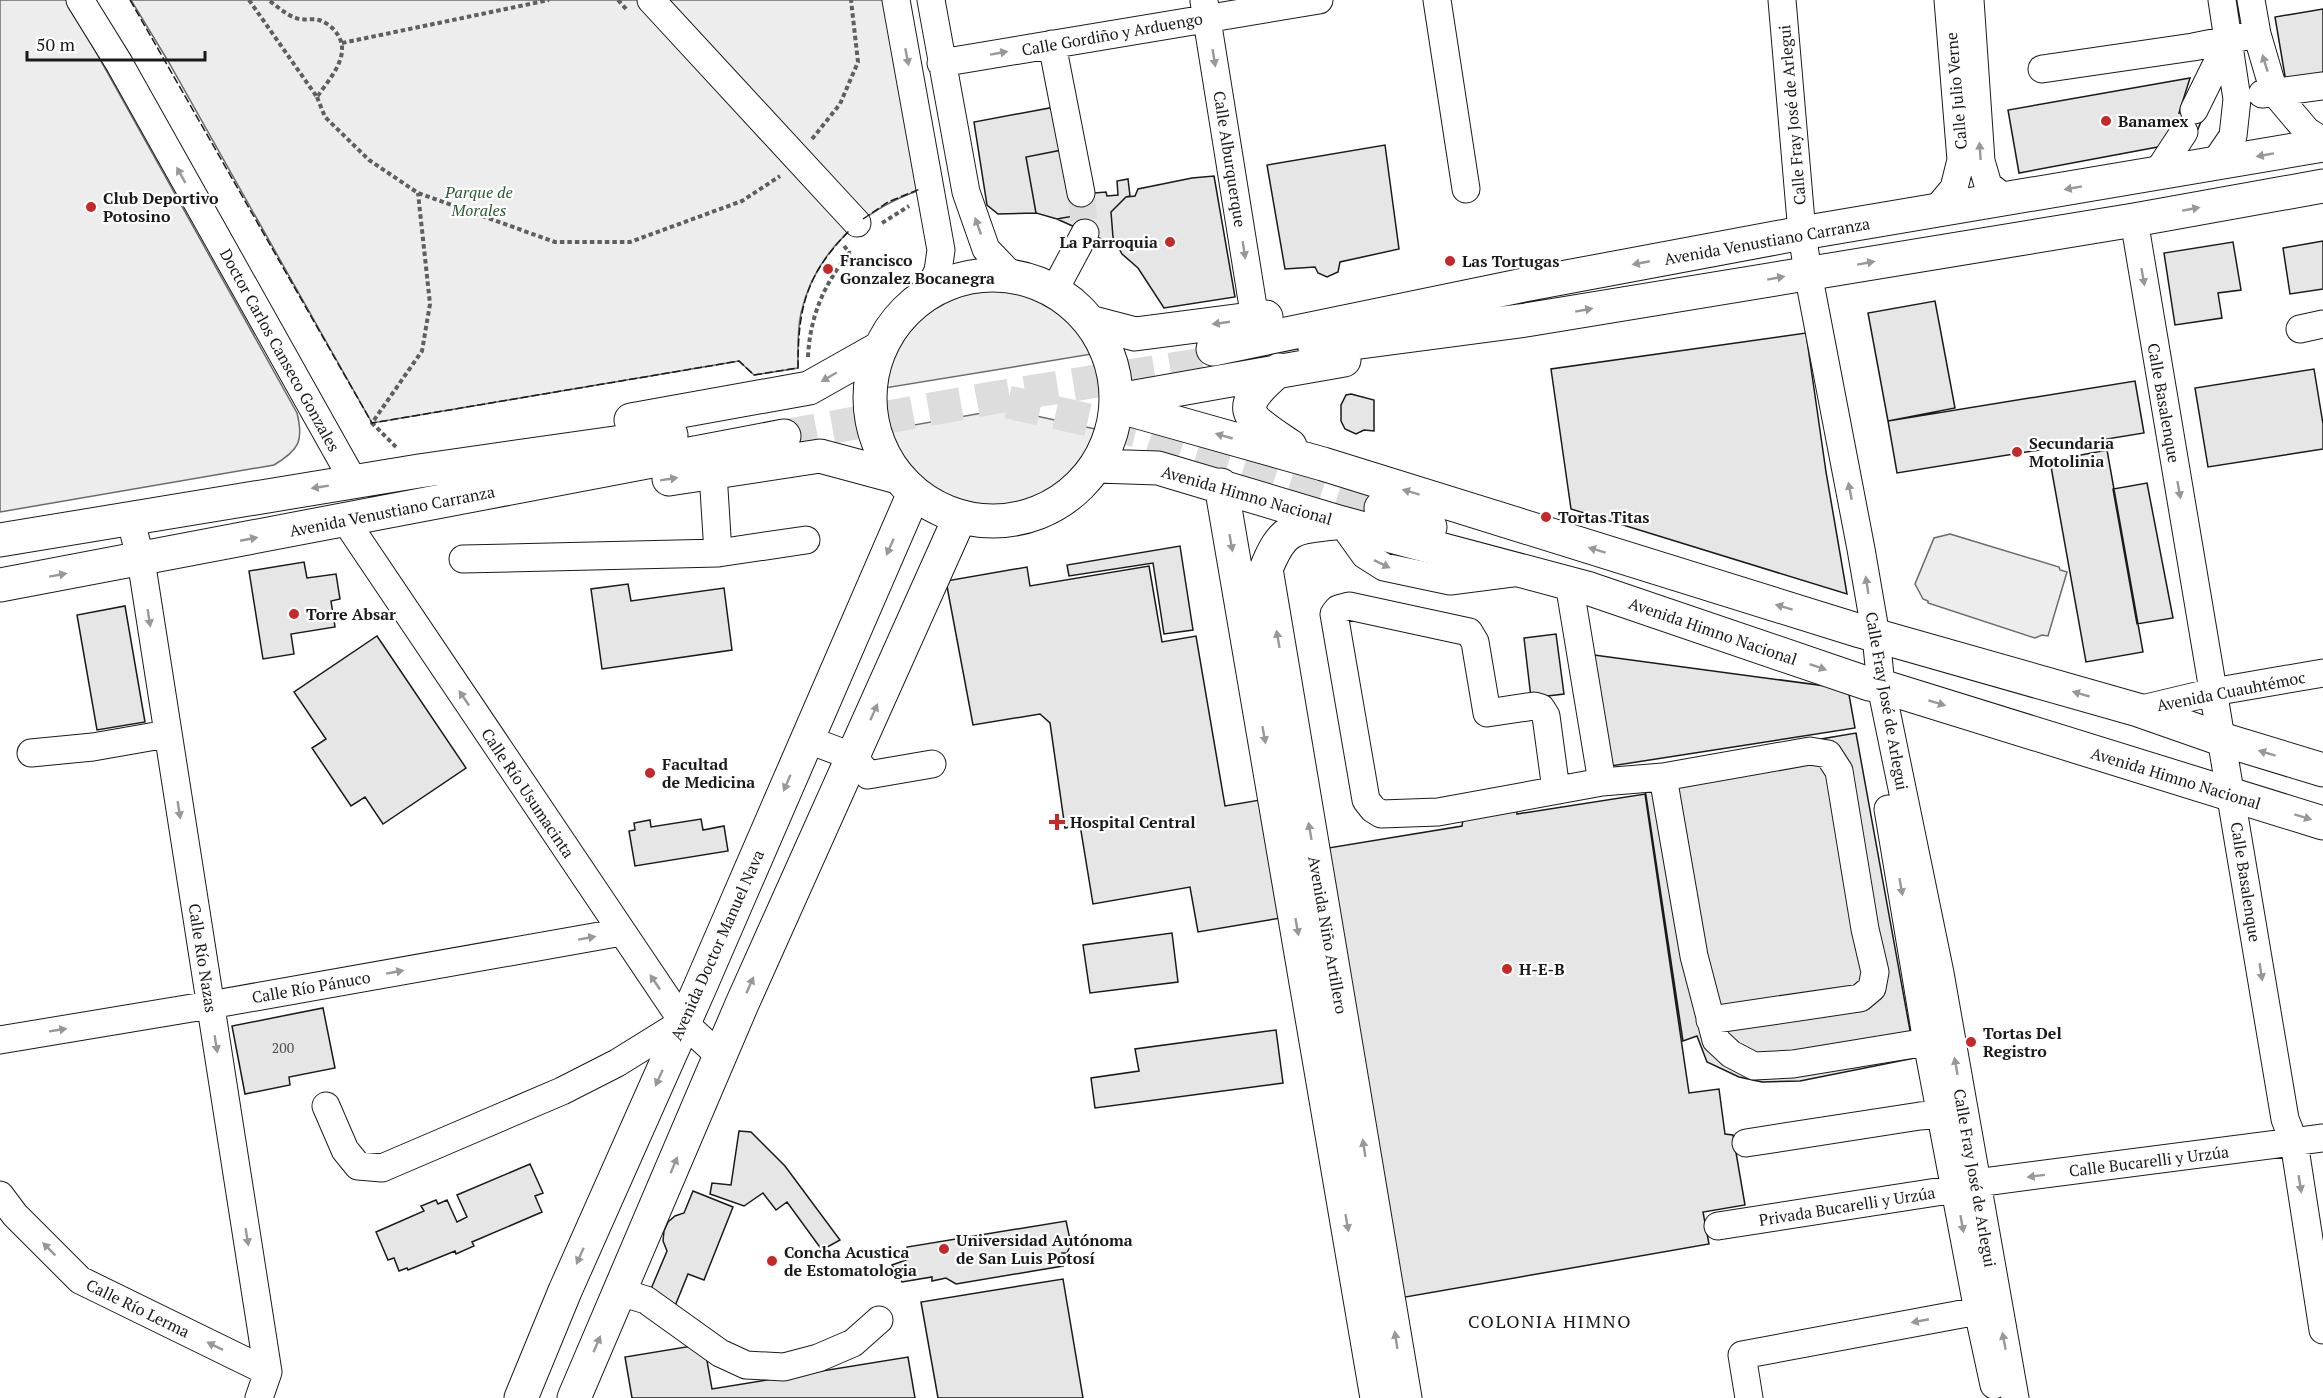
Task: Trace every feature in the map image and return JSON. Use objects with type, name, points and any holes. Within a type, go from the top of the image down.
[{"type":"main road","name":"Avenida Venustiano Carranza","points":[[2323,143],[2007,200],[1802,233],[1529,284],[1214,355],[1526,320],[2134,220],[2323,186]]},
{"type":"main road","points":[[988,274],[1010,274],[1032,280],[1054,291],[1066,297],[1093,323],[1112,359],[1118,403],[1111,438],[1097,466],[1071,495],[1037,514],[999,522],[960,517],[936,508],[906,485],[880,448],[870,415],[870,381],[880,348],[900,316],[927,293],[959,279],[988,274]]},
{"type":"main road","points":[[1093,323],[1135,334],[1255,319],[1437,289],[1529,284]]},
{"type":"main road","points":[[1118,403],[1279,370],[1443,344],[1526,320]]},
{"type":"main road","points":[[419,471],[510,442],[809,388],[880,348]]},
{"type":"main road","points":[[1279,370],[1257,388],[1250,403],[1250,412],[1255,422],[1294,449],[1323,464]]},
{"type":"main road","points":[[1118,403],[1868,633],[2138,710],[2221,739],[2323,770]]},
{"type":"main road","name":"Avenida Venustiano Carranza","points":[[0,540],[419,471],[783,428],[345,520],[0,585]]},
{"type":"main road","points":[[444,500],[518,502],[820,456],[906,485]]},
{"type":"main road","name":"Avenida Himno Nacional","points":[[1097,466],[1158,468],[1342,523],[1580,586],[1875,685],[2323,823]]},
{"type":"main road","name":"Avenida Doctor Manuel Nava","points":[[520,1398],[806,739],[906,485]]},
{"type":"main road","name":"Avenida Niño Artillero","points":[[1221,485],[1340,1092],[1405,1398]]},
{"type":"main road","points":[[1381,508],[1580,586]]},
{"type":"main road","points":[[574,1398],[742,1004],[960,517]]},
{"type":"main road","name":"Avenida Niño Artillero","points":[[1342,523],[1300,527],[1286,534],[1276,545],[1266,569],[1340,1092],[1377,1398]]},
{"type":"street","name":"Doctor Carlos Canseco Gonzales","points":[[80,0],[119,63],[354,482]]},
{"type":"street","points":[[651,0],[864,232]]},
{"type":"street","points":[[896,0],[941,250],[938,271],[927,293]]},
{"type":"street","points":[[931,0],[966,192],[986,249],[1010,274]]},
{"type":"street","name":"Calle Gordiño y Arduengo","points":[[942,63],[1052,44],[1206,9],[1319,0]]},
{"type":"street","points":[[1437,0],[1466,189]]},
{"type":"street","name":"Calle Fray José de Arlegui","points":[[1782,0],[1802,233],[1808,273],[1859,537],[1875,685],[1988,1309],[1997,1398]]},
{"type":"street","name":"Calle Julio Verne","points":[[1935,211],[1954,188],[1961,160],[1948,0]]},
{"type":"street","name":"Calle Julio Verne","points":[[1970,0],[1981,161],[1988,185],[2007,200]]},
{"type":"street","points":[[2214,164],[2232,136],[2237,99],[2222,0]]},
{"type":"street","points":[[2251,0],[2257,34],[2274,92],[2307,131],[2323,143]]},
{"type":"street","name":"Calle Alburquerque","points":[[1206,9],[1255,319]]},
{"type":"street","points":[[2042,69],[2193,47],[2257,34]]},
{"type":"street","points":[[2157,173],[2189,121],[2229,39]]},
{"type":"street","points":[[1052,44],[1081,193]]},
{"type":"street","points":[[2237,99],[2323,86]]},
{"type":"street","name":"Calle Basalenque","points":[[2134,220],[2285,1119],[2294,1143],[2323,1330]]},
{"type":"street","points":[[1054,291],[1084,233]]},
{"type":"street","points":[[713,473],[718,553]]},
{"type":"street","name":"Calle Río Nazas","points":[[130,518],[141,560],[268,1372],[259,1398]]},
{"type":"street","name":"Calle Río Usumacinta","points":[[345,520],[683,1022],[721,1057]]},
{"type":"street","points":[[463,559],[718,553],[806,540]]},
{"type":"street","points":[[1580,586],[1602,782]]},
{"type":"street","points":[[1556,790],[1546,716],[1541,708],[1534,706],[1487,713],[1475,642],[1469,632],[1349,606],[1338,609],[1334,614],[1366,800],[1373,809],[1381,814],[1438,812],[1602,782],[1663,777],[1810,751],[1828,754],[1839,771],[1875,972],[1872,988],[1860,998],[1710,1020]]},
{"type":"street","name":"Avenida Cuauhtémoc","points":[[2138,710],[2213,692],[2323,673]]},
{"type":"street","points":[[31,753],[93,747],[167,734]]},
{"type":"street","points":[[806,739],[854,757],[868,775],[932,764]]},
{"type":"street","points":[[1663,777],[1694,956],[1716,1040],[1731,1054],[1754,1066],[1793,1064],[1927,1042]]},
{"type":"street","points":[[1855,865],[1905,856]]},
{"type":"street","name":"Calle Río Pánuco","points":[[0,1040],[622,932]]},
{"type":"street","name":"Calle Fray José de Arlegui","points":[[1928,974],[1927,1042],[1942,1114],[1966,1186]]},
{"type":"street","points":[[326,1106],[345,1150],[358,1166],[382,1168],[562,1091],[617,1063],[683,1022]]},
{"type":"street","points":[[1746,1143],[1942,1114]]},
{"type":"street","name":"Calle Bucarelli y Urzúa","points":[[1966,1186],[2323,1138]]},
{"type":"street","name":"Privada Bucarelli y Urzúa","points":[[1718,1226],[1966,1186]]},
{"type":"street","name":"Calle Río Lerma","points":[[0,1195],[15,1215],[80,1280],[268,1372]]},
{"type":"street","points":[[620,1292],[646,1300],[720,1353],[746,1365],[784,1367],[818,1358],[853,1343],[879,1320]]},
{"type":"street","points":[[1749,1398],[1742,1355],[1988,1309]]},
{"type":"street","name":"Calle Fray José de Arlegui","points":[[1988,1309],[2015,1398]]},
{"type":"path","points":[[249,0],[317,97],[325,117],[369,160],[418,193],[555,242],[630,242],[742,201],[780,176],[840,104],[858,62],[851,0]]},
{"type":"path","points":[[268,0],[296,18],[319,20],[329,25],[337,33],[342,43],[339,64],[317,97]]},
{"type":"path","points":[[342,43],[549,0]]},
{"type":"path","points":[[418,193],[430,304],[422,351],[372,423],[419,471]]},
{"type":"path","points":[[809,388],[809,339],[813,316],[837,268],[864,232],[902,209],[933,198]]},
{"type":"green space","name":"Club Deportivo Potosino","points":[[0,0],[67,0],[297,413],[300,431],[298,444],[274,465],[0,512]]},
{"type":"green space","name":"Parque de Morales","points":[[131,0],[885,0],[920,190],[879,209],[861,222],[844,236],[817,271],[801,313],[798,334],[798,368],[754,375],[739,361],[372,423],[168,61]]},
{"type":"green space","points":[[993,287],[1018,290],[1055,305],[1075,322],[1084,335],[1092,354],[885,388],[884,379],[893,351],[932,304],[959,292]]},
{"type":"green space","points":[[1005,409],[1100,430],[1087,460],[1063,484],[1033,501],[998,508],[961,504],[929,488],[904,462],[893,442],[891,429]]},
{"type":"green space","points":[[1950,534],[2059,567],[2060,570],[2067,572],[2048,636],[2042,635],[2035,638],[1928,603],[1923,599],[1915,584],[1934,538]]},
{"type":"building","points":[[2323,9],[2323,77],[2286,82],[2275,17]]},
{"type":"building","name":"Banamex","points":[[2190,78],[2179,113],[2206,109],[2198,129],[2174,131],[2163,146],[2019,173],[2008,110]]},
{"type":"building","points":[[1055,107],[1062,150],[1026,157],[1036,213],[998,214],[987,205],[974,122]]},
{"type":"building","points":[[1385,145],[1399,249],[1340,262],[1338,272],[1327,277],[1318,273],[1315,267],[1285,269],[1267,165]]},
{"type":"building","points":[[1062,150],[1074,216],[1057,219],[1036,213],[1026,157]]},
{"type":"building","name":"La Parroquia","points":[[1214,176],[1235,297],[1164,308],[1138,268],[1122,254],[1113,237],[1111,212],[1126,197],[1135,196],[1138,189]]},
{"type":"building","points":[[1128,179],[1130,196],[1126,197],[1111,212],[1113,237],[1117,246],[1057,219],[1074,216],[1070,195],[1106,192],[1107,196],[1118,195],[1117,181]]},
{"type":"building","points":[[2323,241],[2323,289],[2290,294],[2283,248]]},
{"type":"building","points":[[2233,242],[2241,290],[2218,293],[2222,318],[2175,325],[2164,253]]},
{"type":"building","points":[[1935,301],[1955,408],[1888,421],[1868,313]]},
{"type":"building","points":[[1806,333],[1826,472],[1847,594],[1571,509],[1551,369]]},
{"type":"building","points":[[2314,369],[2323,424],[2323,449],[2208,467],[2195,388]]},
{"type":"building","points":[[2135,381],[2144,433],[1897,473],[1888,421]]},
{"type":"building","points":[[1351,394],[1374,400],[1374,431],[1364,430],[1356,434],[1345,429],[1341,421],[1341,405],[1346,395]]},
{"type":"building","points":[[2107,450],[2143,652],[2086,662],[2050,461]]},
{"type":"building","points":[[2147,483],[2173,618],[2137,624],[2113,489]]},
{"type":"building","points":[[1180,546],[1193,630],[1164,634],[1153,563],[1069,576],[1067,565]]},
{"type":"building","name":"Torre Absar","points":[[304,562],[307,578],[336,574],[340,599],[331,601],[335,627],[291,634],[294,654],[263,659],[249,571]]},
{"type":"building","points":[[1149,566],[1162,642],[1196,636],[1225,806],[1260,800],[1281,918],[1198,932],[1190,887],[1093,904],[1080,825],[1065,828],[1050,723],[1040,714],[973,725],[946,581],[1027,567],[1030,586]]},
{"type":"building","points":[[628,584],[631,601],[724,588],[732,650],[602,669],[591,589]]},
{"type":"building","points":[[125,606],[145,722],[97,730],[77,615]]},
{"type":"building","points":[[1556,634],[1564,694],[1531,698],[1524,638]]},
{"type":"building","points":[[377,636],[466,768],[383,824],[365,797],[351,806],[312,748],[326,739],[294,692]]},
{"type":"building","points":[[1594,655],[1848,689],[1855,728],[1611,766]]},
{"type":"building","points":[[1856,733],[1915,1058],[1800,1081],[1762,1082],[1739,1077],[1707,1062],[1697,1036],[1683,1041],[1642,769]]},
{"type":"building","name":"H-E-B","points":[[1645,794],[1689,1093],[1719,1089],[1725,1134],[1733,1135],[1745,1205],[1703,1212],[1709,1244],[1400,1298],[1322,849],[1462,826],[1463,819],[1517,811],[1517,814]]},
{"type":"building","points":[[701,819],[703,830],[724,826],[728,851],[635,866],[629,831],[635,830],[634,823],[650,820],[651,827]]},
{"type":"building","points":[[1172,933],[1178,982],[1090,993],[1083,945]]},
{"type":"building","points":[[323,1008],[335,1068],[289,1077],[290,1085],[245,1094],[232,1026]]},
{"type":"building","points":[[1276,1030],[1283,1083],[1095,1108],[1091,1078],[1139,1071],[1135,1049]]},
{"type":"building","points":[[739,1131],[751,1132],[785,1166],[840,1240],[822,1250],[787,1202],[776,1210],[763,1193],[744,1206],[710,1194],[712,1183],[731,1185]]},
{"type":"building","points":[[530,1164],[543,1193],[535,1196],[542,1212],[472,1242],[474,1246],[456,1254],[455,1251],[408,1270],[407,1268],[399,1271],[394,1258],[388,1260],[376,1232],[424,1211],[421,1206],[436,1200],[438,1204],[447,1200],[457,1222],[467,1217],[457,1195]]},
{"type":"building","points":[[693,1191],[733,1207],[704,1280],[688,1274],[675,1306],[648,1296],[667,1251],[663,1241],[664,1231],[668,1222],[684,1213]]},
{"type":"building","points":[[1066,1221],[1071,1244],[1067,1253],[1062,1253],[1063,1266],[956,1284],[946,1278],[932,1281],[932,1277],[902,1282],[892,1265],[909,1259],[907,1247]]},
{"type":"building","points":[[1063,1279],[1083,1398],[938,1398],[921,1302]]},
{"type":"building","points":[[704,1344],[712,1389],[908,1357],[915,1398],[632,1398],[625,1357]]},
{"type":"tunnel","points":[[1081,193],[1085,233]]},
{"type":"tunnel","points":[[784,436],[992,398],[1215,362]]},
{"type":"tunnel","points":[[1008,402],[1151,434],[1381,508]]},
{"type":"fence","points":[[130,0],[372,423],[739,361],[754,375],[798,368],[800,327],[807,293],[823,262],[849,231]]},
{"type":"fence","points":[[863,219],[888,202],[920,189]]},
{"type":"place","name":"Banamex","points":[[2106,121]]},
{"type":"place","name":"Club Deportivo Potosino","points":[[91,207]]},
{"type":"place","name":"La Parroquia","points":[[1170,242]]},
{"type":"place","name":"Las Tortugas","points":[[1450,261]]},
{"type":"place","name":"Francisco Gonzalez Bocanegra","points":[[828,269]]},
{"type":"place","name":"Secundaria Motolinia","points":[[2017,452]]},
{"type":"place","name":"Tortas Titas","points":[[1546,517]]},
{"type":"place","name":"Torre Absar","points":[[294,614]]},
{"type":"place","name":"Facultad de Medicina","points":[[650,773]]},
{"type":"place","name":"Hospital Central","points":[[1057,822]]},
{"type":"place","name":"H-E-B","points":[[1507,969]]},
{"type":"place","name":"Tortas Del Registro","points":[[1971,1042]]},
{"type":"place","name":"Universidad Autónoma de San Luis Potosí","points":[[944,1249]]},
{"type":"place","name":"Concha Acustica de Estomatologia","points":[[772,1261]]},
{"type":"district","name":"COLONIA HIMNO","points":[[1550,1321]]}]
